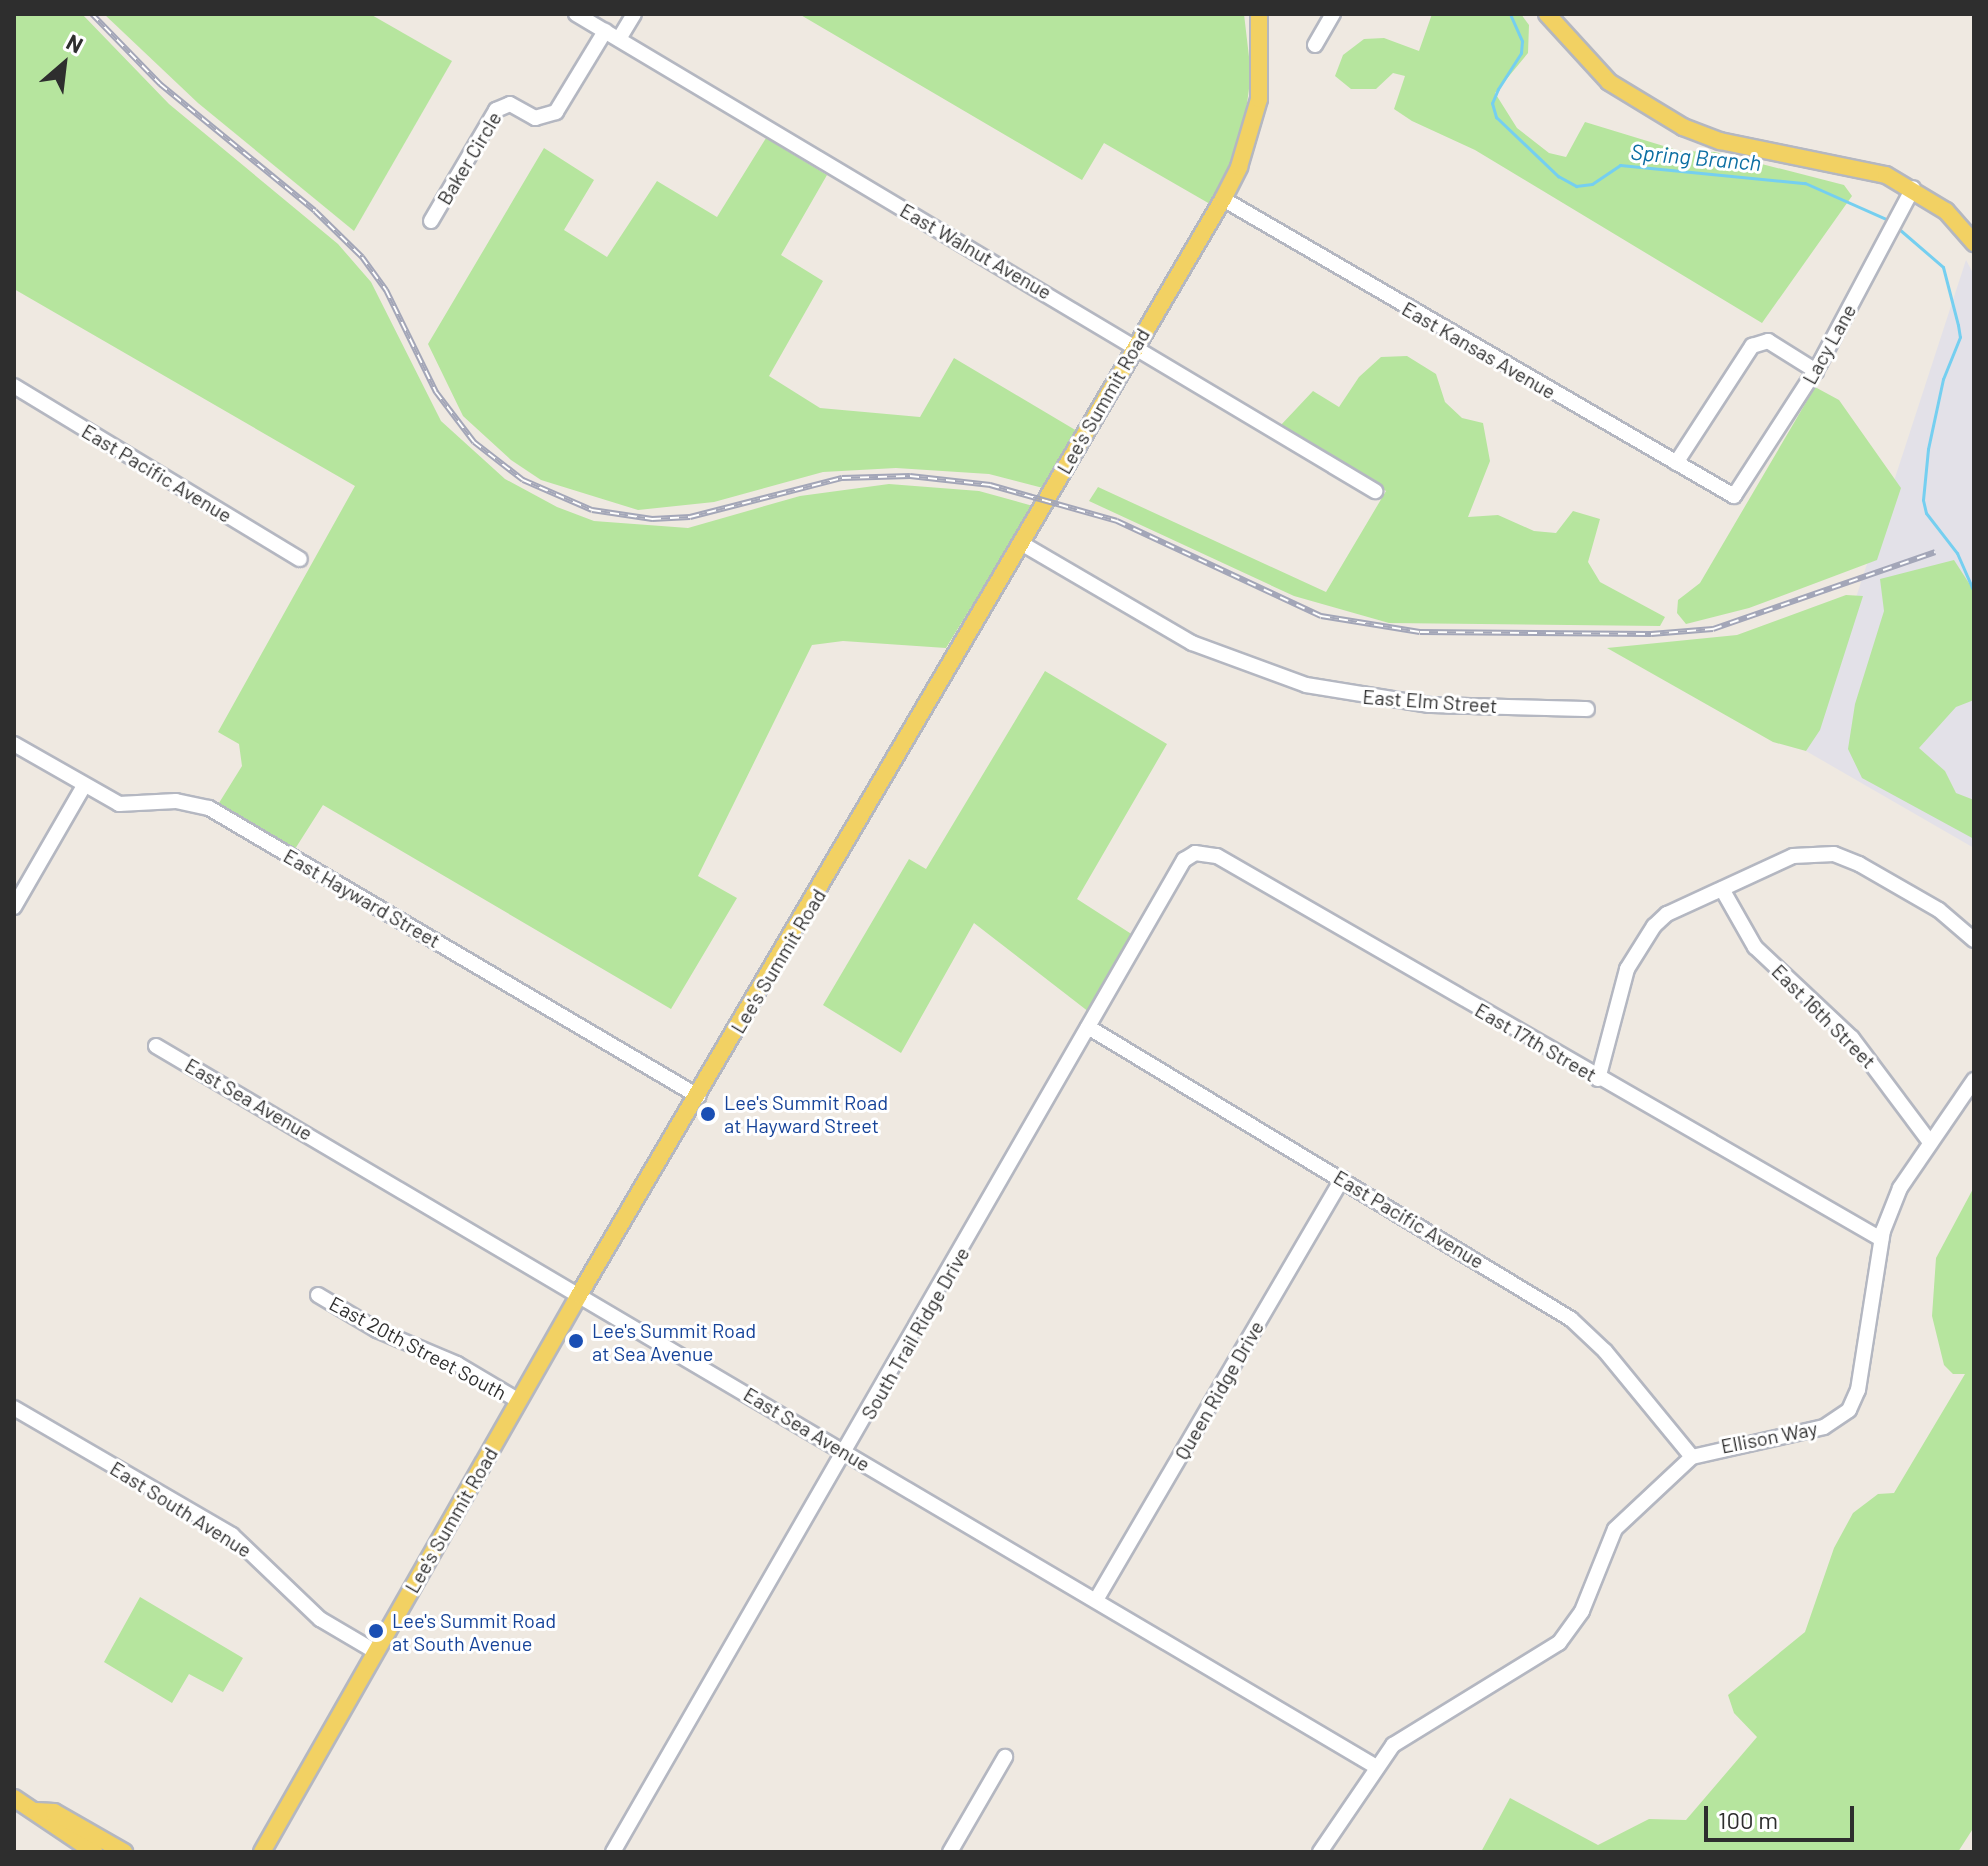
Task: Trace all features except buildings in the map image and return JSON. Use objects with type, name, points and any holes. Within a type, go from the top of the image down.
[{"type":"main road","name":"Lee's Summit Road","points":[[262,1852],[579,1295],[1223,199],[1251,134],[1262,59],[1259,14]]},
{"type":"main road","points":[[1547,14],[1609,82],[1683,127],[1720,141],[1849,164],[1913,188],[1946,211],[1974,243]]},
{"type":"main road","points":[[14,1798],[36,1811],[47,1824],[94,1852]]},
{"type":"main road","points":[[36,1811],[54,1812],[124,1852]]},
{"type":"street","name":"East Walnut Avenue","points":[[576,14],[1136,344],[1375,491]]},
{"type":"street","points":[[619,39],[634,14]]},
{"type":"street","points":[[1315,45],[1333,14]]},
{"type":"street","name":"Baker Circle","points":[[431,221],[496,110],[510,104],[535,118],[556,112],[605,31]]},
{"type":"street","name":"Lacy Lane","points":[[1737,494],[1816,371],[1913,188]]},
{"type":"street","name":"East Kansas Avenue","points":[[1223,199],[1676,463],[1737,494]]},
{"type":"street","points":[[1676,463],[1752,346],[1768,341],[1816,371]]},
{"type":"street","name":"East Pacific Avenue","points":[[14,386],[300,559]]},
{"type":"street","name":"East Elm Street","points":[[1021,543],[1192,643],[1306,685],[1429,705],[1587,709]]},
{"type":"street","name":"East Hayward Street","points":[[14,744],[119,804],[176,801],[209,808],[698,1096]]},
{"type":"street","points":[[14,907],[84,786]]},
{"type":"street","points":[[1598,1079],[1627,969],[1639,943],[1667,914],[1793,856],[1824,854],[1873,872],[1939,910],[1974,940]]},
{"type":"street","name":"South Trail Ridge Drive","points":[[613,1852],[847,1452],[1088,1027],[1191,856]]},
{"type":"street","name":"East 17th Street","points":[[1191,856],[1217,856],[1598,1079],[1881,1239]]},
{"type":"street","name":"East 16th Street","points":[[1722,889],[1755,947],[1852,1038],[1929,1141]]},
{"type":"street","name":"East Pacific Avenue","points":[[1088,1027],[1571,1319],[1605,1351],[1692,1457]]},
{"type":"street","name":"East Sea Avenue","points":[[156,1046],[1375,1766]]},
{"type":"street","name":"Ellison Way","points":[[1692,1457],[1824,1427],[1849,1410],[1858,1390],[1881,1239],[1900,1188],[1929,1141],[1974,1080]]},
{"type":"street","name":"Queen Ridge Drive","points":[[1096,1600],[1342,1179]]},
{"type":"street","name":"East 20th Street South","points":[[318,1295],[377,1330],[457,1364],[519,1401]]},
{"type":"street","name":"East South Avenue","points":[[14,1408],[232,1535],[320,1619],[376,1652]]},
{"type":"street","points":[[1320,1852],[1375,1766],[1420,1723],[1559,1643],[1582,1611],[1615,1529],[1692,1457]]},
{"type":"street","points":[[950,1852],[1005,1757]]},
{"type":"shaded area","points":[[1966,260],[1974,275],[1974,848],[1806,751]]},
{"type":"green space","points":[[14,14],[82,14],[169,104],[338,244],[371,282],[441,421],[505,479],[557,507],[594,521],[688,528],[800,496],[889,484],[979,491],[1033,506],[946,648],[843,641],[812,645],[698,876],[737,898],[671,1009],[323,805],[295,849],[219,803],[242,766],[239,744],[218,732],[355,486],[14,289]]},
{"type":"green space","points":[[104,14],[370,14],[452,61],[354,231],[198,103]]},
{"type":"green space","points":[[799,14],[1244,14],[1251,74],[1246,111],[1231,161],[1210,204],[1104,143],[1082,180]]},
{"type":"green space","points":[[1432,14],[1521,14],[1529,25],[1528,53],[1495,93],[1517,128],[1549,153],[1566,157],[1585,122],[1680,151],[1715,152],[1844,185],[1852,196],[1762,323],[1475,150],[1412,121],[1394,109],[1405,76],[1393,73],[1376,89],[1351,89],[1335,76],[1343,55],[1364,39],[1384,38],[1419,51]]},
{"type":"green space","points":[[766,138],[827,175],[781,255],[823,281],[769,376],[820,408],[920,417],[954,358],[1077,431],[1043,488],[989,474],[896,468],[823,472],[714,502],[638,510],[541,480],[511,460],[463,416],[428,344],[544,148],[594,180],[564,230],[607,257],[657,181],[717,217]]},
{"type":"green space","points":[[1407,356],[1436,374],[1445,402],[1462,418],[1483,423],[1490,461],[1468,517],[1498,515],[1534,531],[1556,533],[1573,511],[1600,519],[1588,562],[1600,582],[1665,617],[1660,626],[1389,623],[1294,596],[1089,501],[1098,487],[1326,592],[1386,491],[1280,426],[1313,391],[1339,407],[1359,377],[1381,357]]},
{"type":"green space","points":[[1815,387],[1839,400],[1901,488],[1877,560],[1749,608],[1686,624],[1677,613],[1678,600],[1700,583]]},
{"type":"green space","points":[[1954,560],[1974,591],[1974,700],[1956,707],[1919,748],[1945,771],[1956,793],[1974,800],[1974,839],[1862,778],[1848,749],[1855,704],[1884,611],[1880,579]]},
{"type":"green space","points":[[1846,595],[1863,596],[1820,730],[1806,751],[1773,742],[1607,648],[1737,635]]},
{"type":"green space","points":[[1045,671],[1167,744],[1077,899],[1133,935],[1089,1012],[974,923],[901,1053],[823,1005],[909,859],[926,869]]},
{"type":"green space","points":[[1974,1187],[1974,1827],[1958,1852],[1481,1852],[1510,1798],[1598,1845],[1649,1819],[1686,1820],[1757,1737],[1734,1713],[1728,1695],[1805,1632],[1834,1548],[1853,1513],[1878,1494],[1894,1493],[1965,1374],[1953,1374],[1944,1365],[1932,1316],[1936,1258]]},
{"type":"green space","points":[[140,1597],[243,1658],[223,1692],[189,1674],[172,1703],[104,1662]]},
{"type":"waterway","name":"Spring Branch","points":[[1510,14],[1522,41],[1521,53],[1492,103],[1496,117],[1558,176],[1576,186],[1592,184],[1620,165],[1805,183],[1886,219]]},
{"type":"waterway","name":"Spring Branch","points":[[1899,229],[1943,267],[1958,325],[1960,337],[1943,379],[1928,449],[1923,500],[1926,513],[1957,553],[1974,592]]},
{"type":"railway","points":[[92,14],[160,84],[315,211],[362,257],[386,290],[436,392],[474,442],[523,480],[592,510],[652,519],[690,517],[842,478],[910,476],[990,485],[1117,521],[1321,616],[1420,632],[1651,634],[1713,629],[1935,552]]},
{"type":"place","name":"Lee's Summit Road at Hayward Street","points":[[708,1114]]},
{"type":"place","name":"Lee's Summit Road at Sea Avenue","points":[[576,1341]]},
{"type":"place","name":"Lee's Summit Road at South Avenue","points":[[376,1631]]}]
